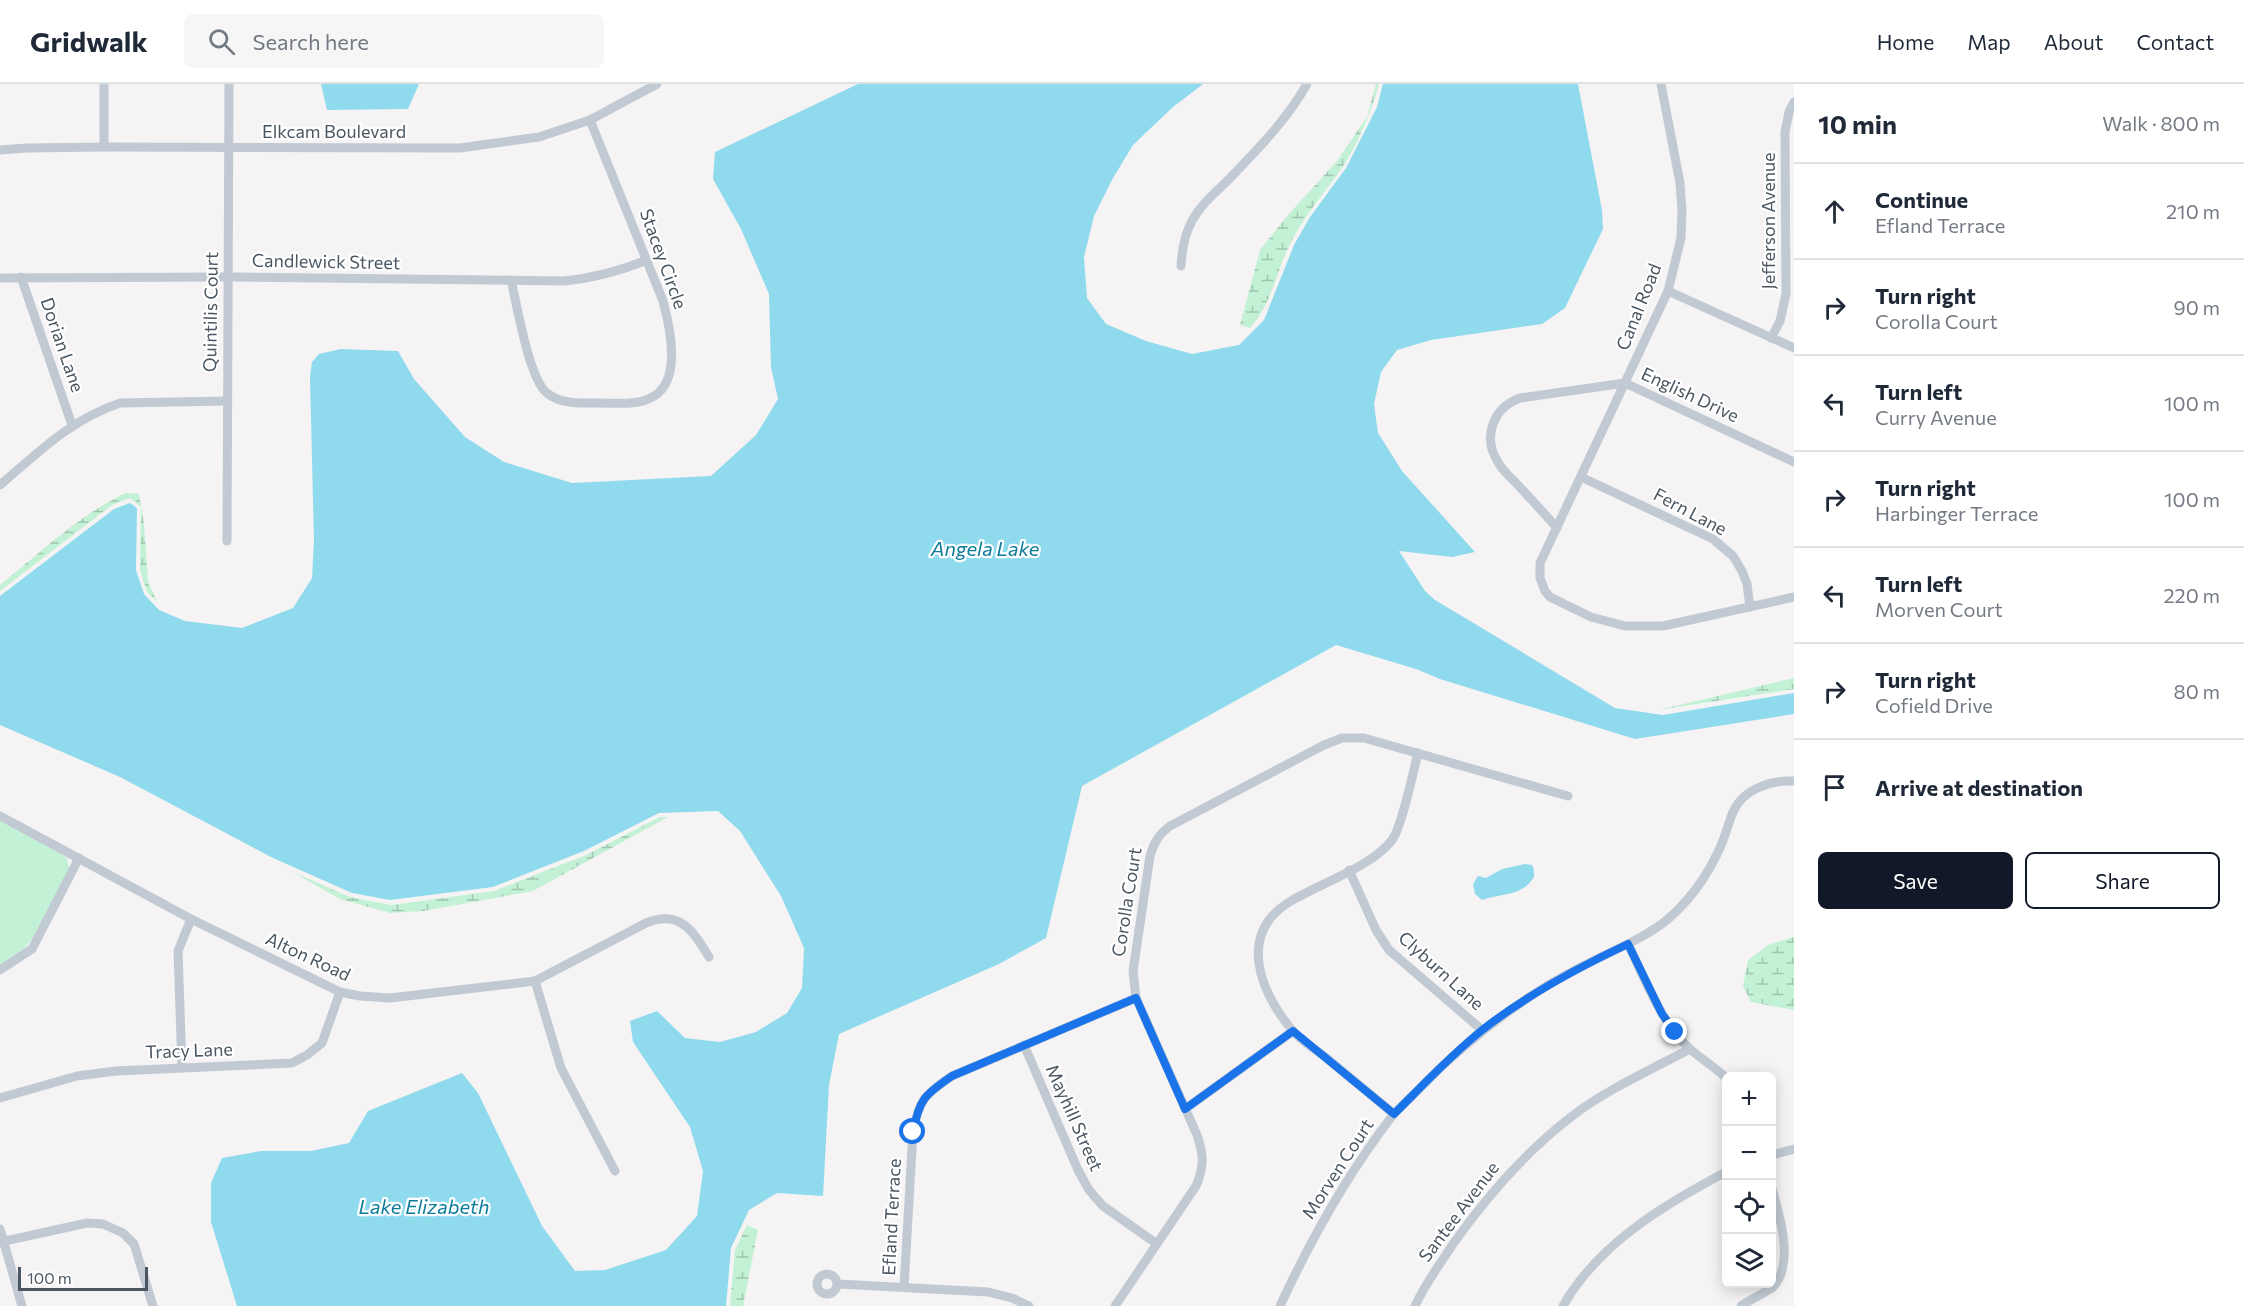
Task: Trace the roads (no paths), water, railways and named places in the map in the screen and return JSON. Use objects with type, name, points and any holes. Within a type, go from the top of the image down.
[{"type":"street","points":[[104,84],[104,147]]},
{"type":"street","name":"Quintilis Court","points":[[227,541],[229,84]]},
{"type":"street","name":"Elkcam Boulevard","points":[[0,150],[104,147],[460,148],[539,137],[590,120],[657,84]]},
{"type":"street","points":[[1181,266],[1183,246],[1191,222],[1207,199],[1276,130],[1307,84]]},
{"type":"street","name":"Canal Road","points":[[1660,84],[1675,151],[1682,211],[1681,238],[1668,291],[1540,562],[1540,578],[1550,597],[1591,617],[1625,627],[1663,626],[1794,597]]},
{"type":"street","name":"Jefferson Avenue","points":[[1771,338],[1780,321],[1786,294],[1785,132],[1789,112],[1794,102]]},
{"type":"street","name":"Stacey Circle","points":[[510,280],[534,374],[545,393],[557,399],[576,403],[633,403],[653,397],[666,386],[672,354],[670,327],[663,301],[590,120]]},
{"type":"street","name":"Candlewick Street","points":[[0,278],[229,277],[564,281],[590,279],[620,271],[647,260]]},
{"type":"street","name":"Dorian Lane","points":[[21,277],[72,425]]},
{"type":"street","points":[[1668,291],[1794,348]]},
{"type":"street","name":"English Drive","points":[[1557,528],[1498,463],[1490,446],[1490,430],[1493,421],[1500,411],[1520,398],[1625,383],[1794,462]]},
{"type":"street","points":[[0,484],[72,425],[91,414],[120,403],[227,401]]},
{"type":"street","name":"Fern Lane","points":[[1581,477],[1713,539],[1733,556],[1742,571],[1747,584],[1750,607]]},
{"type":"street","name":"Corolla Court","points":[[1116,1306],[1196,1186],[1203,1169],[1203,1153],[1197,1135],[1136,998],[1133,971],[1154,841],[1170,826],[1293,761],[1342,738],[1364,738],[1568,796]]},
{"type":"street","points":[[1394,1114],[1293,1031],[1269,996],[1259,969],[1257,948],[1263,927],[1273,914],[1290,901],[1378,855],[1393,839],[1418,753]]},
{"type":"street","name":"Morven Court","points":[[1280,1306],[1305,1251],[1347,1182],[1394,1114],[1482,1030],[1544,988],[1580,967],[1628,944],[1666,921],[1688,900],[1701,882],[1715,858],[1734,809],[1744,797],[1760,786],[1794,781]]},
{"type":"street","name":"Alton Road","points":[[0,816],[191,919],[340,992],[390,998],[535,981],[646,922],[660,918],[675,920],[687,926],[695,934],[709,957]]},
{"type":"street","points":[[0,970],[32,949],[79,858]]},
{"type":"street","name":"Clyburn Lane","points":[[1349,870],[1376,930],[1389,950],[1482,1030]]},
{"type":"street","points":[[182,1068],[178,951],[191,919]]},
{"type":"street","points":[[1628,944],[1662,1014],[1690,1049],[1722,1075]]},
{"type":"street","points":[[535,981],[561,1068],[615,1172]]},
{"type":"street","name":"Tracy Lane","points":[[0,1098],[77,1076],[116,1071],[292,1063],[322,1043],[340,992]]},
{"type":"street","name":"Efland Terrace","points":[[904,1287],[913,1132],[918,1108],[930,1091],[952,1076],[1136,998]]},
{"type":"street","points":[[1185,1109],[1293,1031]]},
{"type":"street","name":"Mayhill Street","points":[[1024,1045],[1078,1170],[1089,1190],[1103,1206],[1157,1244]]},
{"type":"street","name":"Santee Avenue","points":[[1415,1306],[1421,1291],[1472,1218],[1512,1169],[1572,1116],[1635,1077],[1690,1049]]},
{"type":"street","points":[[1776,1154],[1794,1149]]},
{"type":"street","points":[[1563,1306],[1593,1266],[1629,1232],[1675,1198],[1722,1174]]},
{"type":"street","points":[[1741,1306],[1774,1287],[1785,1276],[1791,1260],[1788,1240],[1776,1202]]},
{"type":"street","points":[[2,1242],[87,1223],[103,1224],[123,1233],[134,1244],[153,1306]]},
{"type":"street","points":[[0,1229],[22,1306]]},
{"type":"street","points":[[838,1284],[988,1292],[1012,1298],[1029,1306]]},
{"type":"water","points":[[321,84],[419,84],[408,109],[327,110]]},
{"type":"water","name":"Angela Lake","points":[[858,84],[1203,84],[1173,107],[1133,145],[1094,216],[1084,257],[1087,298],[1106,324],[1146,341],[1192,354],[1239,345],[1264,320],[1294,245],[1310,217],[1346,168],[1377,107],[1383,84],[1578,84],[1602,210],[1603,229],[1565,308],[1542,324],[1431,340],[1397,350],[1381,372],[1374,404],[1378,433],[1402,471],[1475,552],[1452,557],[1399,551],[1425,591],[1435,600],[1615,708],[1663,715],[1794,693],[1794,714],[1635,739],[1336,645],[1082,786],[1046,938],[999,964],[839,1034],[829,1085],[823,1196],[777,1193],[749,1210],[731,1248],[726,1306],[237,1306],[211,1222],[211,1183],[222,1158],[261,1151],[311,1151],[349,1143],[368,1111],[462,1073],[478,1093],[542,1226],[575,1271],[605,1270],[666,1250],[697,1216],[703,1171],[690,1127],[633,1042],[630,1021],[657,1011],[685,1038],[720,1042],[756,1032],[787,1013],[802,988],[804,948],[781,896],[740,831],[718,811],[659,813],[584,851],[493,887],[390,900],[352,893],[273,858],[120,777],[0,725],[0,596],[114,509],[130,503],[137,508],[136,570],[144,594],[159,610],[185,621],[242,628],[293,608],[312,578],[314,541],[310,377],[312,362],[319,354],[341,349],[398,351],[414,379],[465,437],[504,462],[572,483],[711,476],[756,435],[778,399],[771,367],[769,294],[741,229],[713,179],[715,152]]},
{"type":"water","points":[[1525,864],[1532,865],[1534,877],[1523,888],[1482,900],[1475,894],[1473,884],[1478,876],[1486,878],[1502,869]]},
{"type":"water label","name":"Lake Elizabeth","points":[[424,1207]]}]
